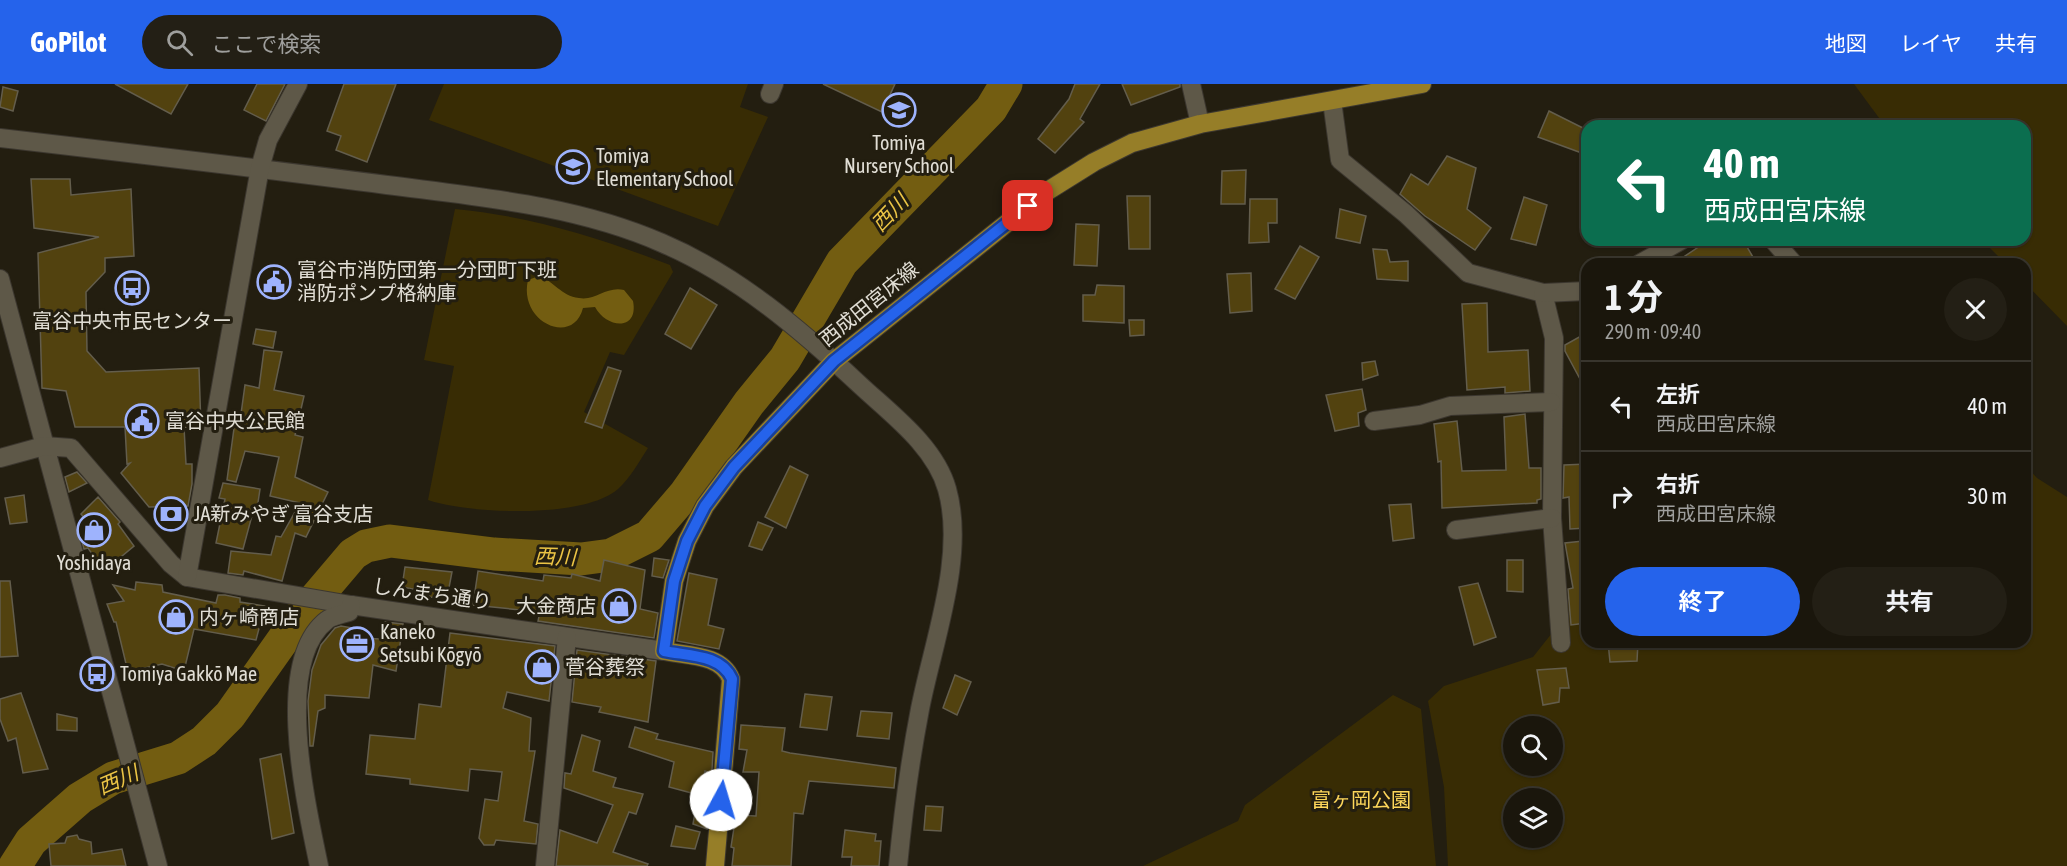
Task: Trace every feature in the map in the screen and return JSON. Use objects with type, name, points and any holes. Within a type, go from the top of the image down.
[{"type":"main road","name":"西成田宮床線","points":[[664,651],[674,581],[687,541],[705,506],[734,467],[834,361],[1046,192],[1094,162],[1132,143],[1200,124],[1422,84]]},
{"type":"main road","points":[[664,651],[716,660],[727,668],[732,679],[715,866]]},
{"type":"street","points":[[0,458],[44,446],[71,448],[171,564],[187,577],[260,168],[268,140],[298,84]]},
{"type":"street","points":[[1191,84],[1200,124]]},
{"type":"street","points":[[1332,101],[1340,160],[1406,214],[1468,273],[1543,293],[1581,291]]},
{"type":"street","points":[[0,138],[260,168],[531,204],[599,222],[659,242],[699,260],[742,286],[778,313],[908,430],[934,460],[947,488],[952,527],[951,563],[920,708],[905,796],[898,866]]},
{"type":"street","points":[[1650,258],[1671,246]]},
{"type":"street","points":[[1778,246],[1789,258]]},
{"type":"street","points":[[0,279],[122,740],[158,866]]},
{"type":"street","points":[[1543,293],[1554,338],[1551,402],[1552,518],[1561,643]]},
{"type":"street","points":[[1374,422],[1420,415],[1450,406],[1551,402]]},
{"type":"street","points":[[1456,530],[1552,518]]},
{"type":"street","name":"しんまち通り","points":[[187,577],[343,604],[664,651]]},
{"type":"street","points":[[319,866],[299,770],[299,686],[304,651],[328,619],[349,612],[343,604]]},
{"type":"street","points":[[545,866],[567,637]]},
{"type":"green space","points":[[444,84],[748,84],[740,107],[768,117],[718,226],[429,120]]},
{"type":"green space","points":[[1854,84],[2067,84],[2067,326],[2031,289],[2031,258],[2000,258],[1988,246],[2031,246],[2031,120],[1881,120]]},
{"type":"green space","points":[[455,209],[483,212],[564,229],[670,265],[673,272],[624,355],[610,352],[584,412],[648,448],[622,485],[602,499],[580,505],[526,511],[470,508],[428,500],[454,366],[424,360]]},
{"type":"green space","points":[[2031,472],[2037,478],[2067,497],[2067,866],[1448,866],[1444,787],[1428,701],[1444,686],[1533,657],[1552,633],[1581,578],[1581,648],[2031,648]]},
{"type":"green space","name":"富ヶ岡公園","points":[[1393,695],[1421,709],[1436,866],[1143,866],[1238,821],[1245,805]]},
{"type":"shaded area","points":[[539,276],[567,294],[579,298],[591,297],[612,290],[624,290],[633,301],[634,311],[627,322],[621,324],[607,320],[595,307],[583,308],[577,320],[569,326],[559,327],[548,324],[538,318],[531,308],[527,295],[528,280]]},
{"type":"building","points":[[115,84],[188,84],[171,114]]},
{"type":"building","points":[[257,84],[285,84],[266,121],[244,110]]},
{"type":"building","points":[[344,84],[396,84],[367,162],[336,150],[341,136],[327,131]]},
{"type":"building","points":[[823,84],[895,84],[882,112]]},
{"type":"building","points":[[1075,84],[1100,84],[1080,119],[1084,122],[1055,153],[1038,139],[1069,99]]},
{"type":"building","points":[[1122,84],[1180,84],[1180,87],[1131,105]]},
{"type":"building","points":[[3,87],[18,91],[13,111],[0,107]]},
{"type":"building","points":[[1549,111],[1581,127],[1581,148],[1579,152],[1538,137]]},
{"type":"building","points":[[1447,156],[1476,168],[1467,209],[1491,228],[1475,250],[1425,216],[1400,194],[1411,174],[1428,185]]},
{"type":"building","points":[[1246,170],[1245,204],[1221,204],[1222,171]]},
{"type":"building","points":[[31,179],[70,179],[71,195],[131,189],[134,256],[105,258],[105,272],[86,292],[87,351],[106,372],[199,368],[201,428],[184,427],[186,464],[192,464],[192,484],[188,506],[149,507],[121,473],[130,463],[127,464],[125,427],[75,427],[66,391],[42,388],[38,253],[99,237],[34,228]]},
{"type":"building","points":[[1127,196],[1150,196],[1150,249],[1129,249]]},
{"type":"building","points":[[1524,197],[1547,205],[1536,245],[1511,239]]},
{"type":"building","points":[[1250,199],[1277,199],[1277,223],[1268,223],[1269,242],[1249,243]]},
{"type":"building","points":[[1340,209],[1366,216],[1360,243],[1336,238]]},
{"type":"building","points":[[1076,224],[1099,225],[1097,266],[1074,265]]},
{"type":"building","points":[[1300,246],[1319,257],[1295,299],[1275,289]]},
{"type":"building","points":[[1700,246],[1746,246],[1754,258],[1682,258]]},
{"type":"building","points":[[1373,249],[1387,250],[1390,262],[1408,261],[1408,281],[1377,279]]},
{"type":"building","points":[[1251,273],[1252,311],[1230,313],[1227,274]]},
{"type":"building","points":[[1097,285],[1124,286],[1124,323],[1083,321],[1083,295],[1095,295]]},
{"type":"building","points":[[690,288],[717,305],[691,349],[665,334]]},
{"type":"building","points":[[1487,303],[1488,352],[1528,350],[1530,391],[1505,393],[1505,387],[1467,390],[1462,304]]},
{"type":"building","points":[[1129,320],[1144,320],[1144,335],[1130,336]]},
{"type":"building","points":[[256,329],[276,332],[273,348],[253,344]]},
{"type":"building","points":[[1581,336],[1581,381],[1565,351],[1565,345]]},
{"type":"building","points":[[264,350],[282,352],[274,390],[304,396],[295,435],[303,437],[295,477],[328,492],[306,537],[295,533],[282,581],[244,571],[243,575],[228,573],[231,551],[271,555],[276,536],[281,537],[300,503],[270,496],[279,457],[245,451],[236,482],[227,480],[235,421],[240,421],[245,385],[259,388]]},
{"type":"building","points":[[1375,361],[1378,375],[1363,380],[1362,363]]},
{"type":"building","points":[[608,367],[621,371],[602,428],[585,422]]},
{"type":"building","points":[[1362,389],[1366,410],[1358,413],[1359,426],[1335,431],[1326,395]]},
{"type":"building","points":[[1525,414],[1529,468],[1541,468],[1541,499],[1537,500],[1537,503],[1442,508],[1441,461],[1438,462],[1434,424],[1457,421],[1462,471],[1506,470],[1504,417]]},
{"type":"building","points":[[1581,464],[1581,528],[1570,529],[1569,497],[1563,498],[1564,465]]},
{"type":"building","points":[[790,466],[808,475],[786,528],[765,517]]},
{"type":"building","points":[[77,472],[87,483],[69,492],[65,477]]},
{"type":"building","points":[[223,483],[260,489],[257,509],[254,508],[243,549],[216,543],[225,499],[219,498]]},
{"type":"building","points":[[24,495],[27,522],[10,524],[5,498]]},
{"type":"building","points":[[98,497],[120,522],[118,524],[134,546],[104,571],[88,548],[84,549],[78,527],[90,525],[81,514]]},
{"type":"building","points":[[1411,504],[1414,538],[1393,541],[1389,505]]},
{"type":"building","points":[[758,522],[773,528],[762,550],[749,546]]},
{"type":"building","points":[[1581,541],[1581,624],[1571,625],[1568,589],[1573,588],[1565,543]]},
{"type":"building","points":[[654,558],[669,560],[663,578],[652,576]]},
{"type":"building","points":[[604,560],[645,570],[640,609],[658,613],[654,638],[538,621],[540,612],[473,605],[478,571],[543,581],[544,575],[571,578],[572,574],[600,581]]},
{"type":"building","points":[[1507,560],[1523,560],[1523,592],[1507,591]]},
{"type":"building","points":[[405,567],[452,572],[447,598],[429,597],[430,592],[402,587]]},
{"type":"building","points":[[689,573],[717,579],[708,625],[724,629],[719,649],[677,641]]},
{"type":"building","points":[[0,581],[10,581],[18,656],[0,657]]},
{"type":"building","points":[[136,582],[162,585],[163,592],[216,603],[218,595],[225,595],[240,598],[240,602],[265,606],[256,640],[194,629],[184,671],[162,664],[128,672],[116,622],[107,604],[124,601],[113,585],[135,590]]},
{"type":"building","points":[[1478,583],[1496,637],[1474,645],[1459,587]]},
{"type":"building","points":[[385,622],[403,624],[396,671],[373,665],[369,698],[325,695],[325,708],[318,711],[313,746],[310,746],[308,701],[312,670],[321,645],[335,628],[341,626],[353,628],[352,638],[382,639]]},
{"type":"building","points":[[450,633],[555,646],[549,701],[507,692],[503,708],[531,718],[529,751],[535,751],[524,821],[538,824],[536,844],[496,840],[494,845],[484,845],[479,838],[485,799],[498,801],[502,772],[470,769],[468,791],[410,784],[410,779],[366,774],[370,735],[415,739],[419,704],[441,707]]},
{"type":"building","points":[[1609,648],[1638,648],[1637,661],[1610,662]]},
{"type":"building","points":[[577,650],[656,661],[648,722],[599,712],[601,707],[572,702]]},
{"type":"building","points":[[1566,668],[1569,688],[1560,688],[1559,702],[1543,705],[1537,670]]},
{"type":"building","points":[[955,675],[971,682],[957,715],[943,708]]},
{"type":"building","points":[[21,693],[48,769],[23,773],[16,738],[8,741],[0,719],[0,699]]},
{"type":"building","points":[[805,694],[832,697],[827,730],[800,727]]},
{"type":"building","points":[[861,711],[892,713],[889,739],[857,736]]},
{"type":"building","points":[[57,714],[77,718],[77,731],[57,730]]},
{"type":"building","points":[[741,725],[785,728],[782,751],[896,768],[894,788],[809,781],[803,814],[794,813],[791,866],[732,866],[734,848],[731,847],[736,815],[756,816],[759,772],[743,772],[747,750],[739,749]]},
{"type":"building","points":[[635,727],[658,734],[656,739],[713,752],[712,770],[710,773],[705,771],[699,795],[669,787],[674,762],[629,747]]},
{"type":"building","points":[[582,735],[600,741],[593,771],[616,778],[613,787],[643,794],[636,814],[629,812],[613,852],[648,864],[647,866],[556,866],[560,830],[597,843],[613,805],[564,788],[565,773],[571,774]]},
{"type":"building","points":[[281,754],[294,833],[272,839],[260,759]]},
{"type":"building","points":[[926,806],[943,807],[941,831],[924,830]]},
{"type":"building","points":[[696,807],[708,810],[707,829],[693,824]]},
{"type":"building","points":[[676,826],[700,832],[695,849],[671,846]]},
{"type":"building","points":[[845,830],[876,834],[875,841],[881,841],[879,866],[851,866],[852,857],[842,857]]},
{"type":"building","points":[[77,835],[79,839],[91,842],[92,854],[122,849],[126,866],[51,866],[49,844],[65,843],[67,837]]},
{"type":"waterway","name":"西川","points":[[15,866],[31,841],[80,798],[113,778],[178,758],[204,741],[230,715],[297,620],[353,554],[366,546],[390,541],[494,554],[581,559],[611,555],[649,536],[685,494],[749,403],[785,359],[842,262],[991,109],[1006,84]]},
{"type":"place","name":"Tomiya Nursery School","points":[[899,110]]},
{"type":"place","name":"Tomiya Elementary School","points":[[573,167]]},
{"type":"place","name":"富谷市消防団第一分団町下班 消防ポンプ格納庫","points":[[274,282]]},
{"type":"place","name":"富谷中央市民センター","points":[[132,288]]},
{"type":"place","name":"富谷中央公民館","points":[[142,421]]},
{"type":"place","name":"JA新みやぎ 富谷支店","points":[[171,514]]},
{"type":"place","name":"Yoshidaya","points":[[94,530]]},
{"type":"place","name":"大金商店","points":[[619,606]]},
{"type":"place","name":"内ヶ崎商店","points":[[176,617]]},
{"type":"place","name":"Kaneko Setsubi Kōgyō","points":[[357,644]]},
{"type":"place","name":"菅谷葬祭","points":[[542,667]]},
{"type":"place","name":"Tomiya Gakkō Mae","points":[[97,674]]},
{"type":"route","points":[[721,800],[732,679],[727,668],[716,660],[664,651],[674,581],[687,541],[705,506],[734,467],[834,361],[1028,206]]}]
